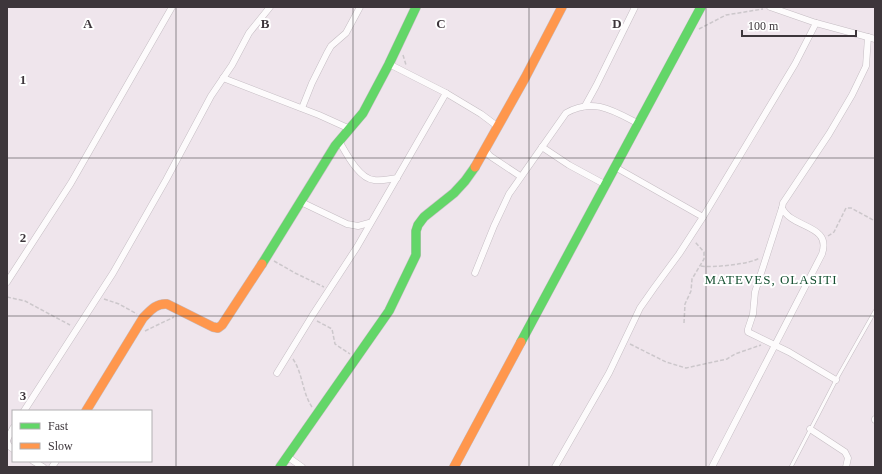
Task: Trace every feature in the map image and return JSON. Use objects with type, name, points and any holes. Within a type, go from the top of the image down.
[{"type":"street","points":[[7,282],[71,183],[172,7]]},
{"type":"street","points":[[25,410],[127,249],[211,96],[235,60],[249,33],[270,7]]},
{"type":"street","points":[[302,108],[312,83],[331,46],[346,33],[360,7]]},
{"type":"street","points":[[87,410],[143,318],[152,309],[162,303],[167,304],[213,327],[221,326],[267,257],[327,159],[339,141],[359,119],[368,105],[416,7]]},
{"type":"street","points":[[280,467],[288,458],[389,310],[413,265],[416,255],[416,231],[418,225],[424,217],[454,193],[465,181],[485,150],[562,7]]},
{"type":"street","points":[[585,106],[635,7]]},
{"type":"street","points":[[454,467],[701,7]]},
{"type":"street","points":[[772,8],[816,23],[875,39]]},
{"type":"street","points":[[555,467],[608,373],[630,326],[648,295],[666,273],[703,216],[795,64],[816,23]]},
{"type":"street","points":[[836,380],[789,352],[751,334],[748,329],[753,314],[755,292],[783,203],[829,134],[862,77],[866,66],[868,37]]},
{"type":"street","points":[[389,64],[446,93],[481,114],[497,126]]},
{"type":"street","points":[[223,78],[302,108],[350,129]]},
{"type":"street","points":[[277,373],[354,252],[369,223],[446,93]]},
{"type":"street","points":[[475,273],[509,194],[520,176],[566,113],[574,108],[598,105],[639,124]]},
{"type":"street","points":[[339,141],[358,170],[368,179],[378,180],[396,178]]},
{"type":"street","points":[[542,147],[568,165],[606,185]]},
{"type":"street","points":[[485,150],[490,156],[520,176]]},
{"type":"street","points":[[615,167],[703,216]]},
{"type":"street","points":[[301,202],[351,225],[358,226],[369,223]]},
{"type":"street","points":[[712,467],[825,246],[822,238],[813,230],[788,217],[782,208]]},
{"type":"street","points":[[810,429],[845,452],[848,458],[846,467]]},
{"type":"street","points":[[7,441],[12,430]]},
{"type":"street","points":[[288,458],[302,467]]},
{"type":"lane","points":[[791,467],[836,380],[875,311]]},
{"type":"path","points":[[686,34],[726,14],[772,8]]},
{"type":"path","points":[[399,42],[409,75]]},
{"type":"path","points":[[822,238],[834,232],[846,208],[851,208],[875,221]]},
{"type":"path","points":[[684,322],[685,304],[690,291],[692,278],[704,259],[704,252],[690,236]]},
{"type":"path","points":[[700,266],[709,267],[749,262],[757,260],[767,252]]},
{"type":"path","points":[[267,257],[295,273],[323,286],[326,294]]},
{"type":"path","points":[[7,297],[25,301],[77,329]]},
{"type":"path","points":[[97,297],[126,307],[143,318]]},
{"type":"path","points":[[132,336],[185,313]]},
{"type":"path","points":[[312,316],[317,321],[332,329],[336,347],[356,358]]},
{"type":"path","points":[[624,341],[666,362],[686,368],[727,359],[735,354],[768,342]]},
{"type":"path","points":[[289,352],[304,384],[305,395],[317,415]]},
{"type":"traffic: fast","points":[[262,264],[335,146],[363,113],[389,64],[416,7]]},
{"type":"traffic: fast","points":[[521,342],[701,7]]},
{"type":"traffic: fast","points":[[280,467],[389,311],[416,255],[416,231],[418,225],[424,217],[454,193],[475,167]]},
{"type":"traffic: slow","points":[[475,167],[525,78],[562,7]]},
{"type":"traffic: slow","points":[[87,410],[143,318],[151,310],[156,306],[167,304],[213,327],[218,328],[222,325],[262,264]]},
{"type":"traffic: slow","points":[[454,467],[521,342]]},
{"type":"district","name":"MATEVES, OLASITI","points":[[771,279]]}]
